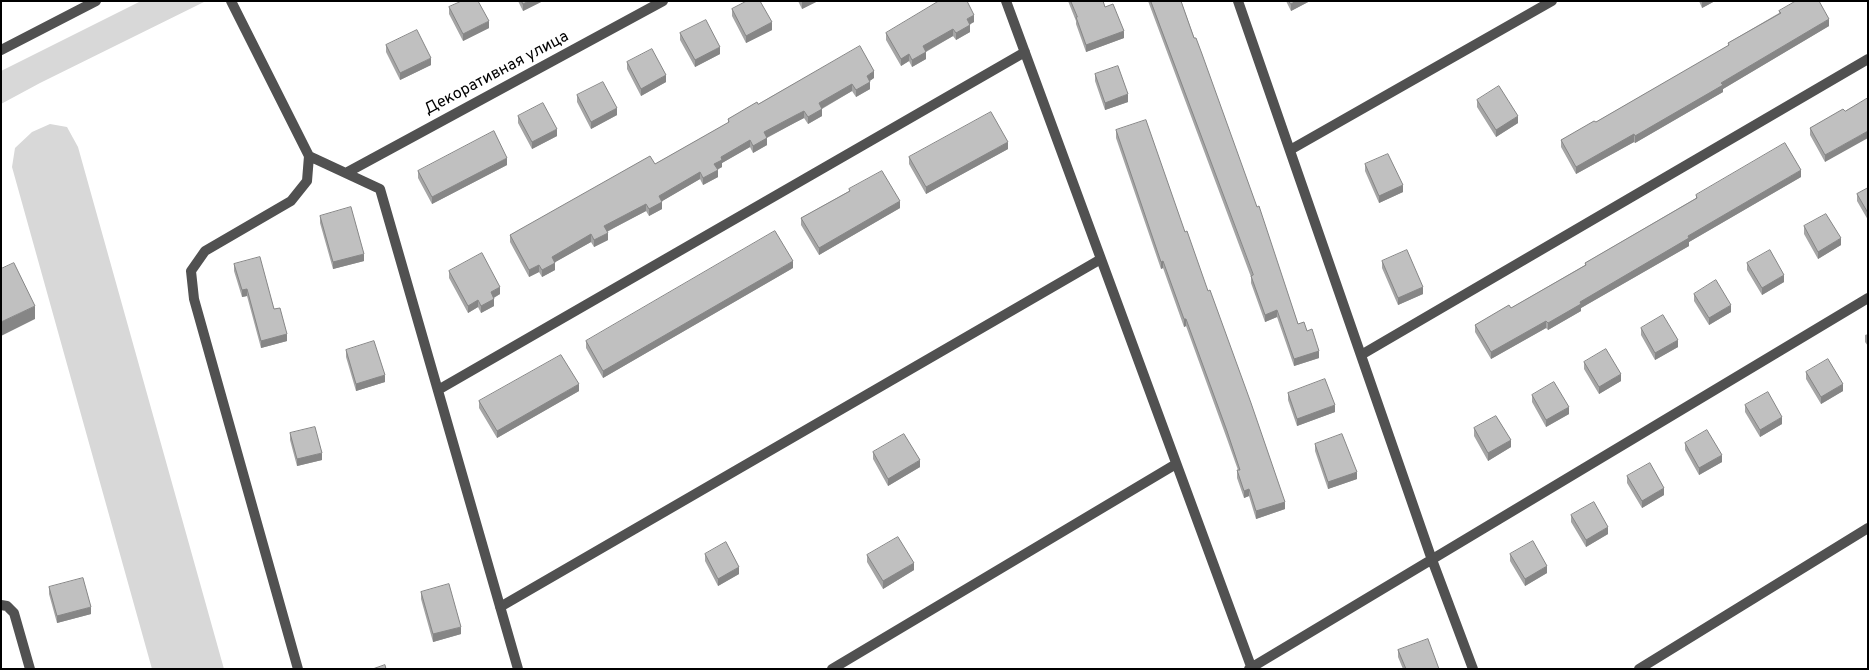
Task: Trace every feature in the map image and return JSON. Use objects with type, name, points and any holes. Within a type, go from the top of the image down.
[{"type":"street","points":[[1,50],[96,1]]},
{"type":"street","points":[[231,1],[309,156],[307,181],[291,201],[205,251],[191,271],[194,299],[298,669]]},
{"type":"street","name":"Декоративная улица","points":[[346,173],[663,1]]},
{"type":"street","points":[[1006,1],[1250,668],[1868,298]]},
{"type":"street","points":[[1238,1],[1432,559],[1473,669]]},
{"type":"street","points":[[1290,150],[1552,1]]},
{"type":"street","points":[[438,390],[1025,52]]},
{"type":"street","points":[[1361,355],[1868,59]]},
{"type":"street","points":[[309,156],[380,189],[518,669]]},
{"type":"street","points":[[500,607],[1101,259]]},
{"type":"street","points":[[832,669],[1176,464]]},
{"type":"street","points":[[1639,669],[1868,528]]},
{"type":"street","points":[[1,605],[7,606],[14,613],[30,669]]},
{"type":"shaded area","points":[[141,1],[206,1],[1,104],[1,71]]},
{"type":"shaded area","points":[[50,124],[67,127],[78,147],[224,669],[152,669],[12,167],[15,148],[32,132]]},
{"type":"building","points":[[462,1],[478,1],[489,21],[463,34],[449,7]]},
{"type":"building","points":[[747,1],[760,1],[772,22],[746,36],[732,9]]},
{"type":"building","points":[[939,1],[967,1],[974,15],[967,19],[970,25],[956,33],[953,29],[923,46],[926,52],[912,60],[909,54],[901,59],[886,33]]},
{"type":"building","points":[[1071,1],[1103,1],[1105,7],[1113,4],[1124,31],[1086,45]]},
{"type":"building","points":[[1151,1],[1181,1],[1257,207],[1259,206],[1298,324],[1304,322],[1307,331],[1312,329],[1319,351],[1294,359],[1277,310],[1265,315],[1251,276],[1253,275]]},
{"type":"building","points":[[1796,1],[1819,1],[1829,19],[1721,83],[1723,85],[1635,136],[1634,134],[1576,167],[1561,140],[1594,121],[1596,122],[1729,45],[1728,43],[1781,13],[1779,11]]},
{"type":"building","points":[[706,20],[720,47],[695,60],[680,33]]},
{"type":"building","points":[[417,30],[431,58],[400,73],[386,45]]},
{"type":"building","points":[[860,46],[874,71],[867,76],[870,82],[856,90],[852,84],[819,103],[822,109],[808,117],[804,111],[764,132],[767,138],[753,146],[750,140],[721,157],[722,160],[714,164],[718,170],[703,178],[700,172],[659,196],[662,202],[649,209],[646,204],[604,226],[608,233],[594,240],[591,234],[552,257],[555,263],[542,270],[539,265],[529,270],[510,235],[650,156],[655,164],[729,122],[728,119],[757,102],[758,104]]},
{"type":"building","points":[[652,49],[666,75],[641,89],[627,62]]},
{"type":"building","points":[[1118,66],[1128,94],[1105,103],[1095,74]]},
{"type":"building","points":[[603,82],[617,108],[591,122],[577,95]]},
{"type":"building","points":[[1499,86],[1518,116],[1496,130],[1477,100]]},
{"type":"building","points":[[1868,98],[1868,131],[1825,155],[1810,128],[1843,109],[1845,111]]},
{"type":"building","points":[[543,103],[557,129],[532,142],[518,116]]},
{"type":"building","points":[[991,112],[1008,142],[926,187],[909,157]]},
{"type":"building","points":[[1146,120],[1185,232],[1187,231],[1208,291],[1210,290],[1285,502],[1256,511],[1249,489],[1244,491],[1237,470],[1240,470],[1227,431],[1186,319],[1184,319],[1163,261],[1161,262],[1116,130]]},
{"type":"building","points":[[494,131],[507,158],[432,197],[418,171]]},
{"type":"building","points":[[1785,143],[1801,170],[1688,236],[1689,238],[1580,302],[1581,304],[1491,352],[1475,325],[1509,305],[1511,308],[1586,265],[1585,263],[1697,198],[1696,195]]},
{"type":"building","points":[[1388,154],[1403,185],[1379,196],[1365,164]]},
{"type":"building","points":[[882,171],[900,201],[819,248],[801,218]]},
{"type":"building","points":[[1868,188],[1868,213],[1857,194]]},
{"type":"building","points":[[351,207],[364,254],[333,262],[320,216]]},
{"type":"building","points":[[1826,214],[1841,238],[1818,252],[1804,226]]},
{"type":"building","points":[[775,231],[793,261],[603,371],[586,341]]},
{"type":"building","points":[[1407,250],[1423,287],[1398,298],[1382,261]]},
{"type":"building","points":[[1770,250],[1784,275],[1762,288],[1747,263]]},
{"type":"building","points":[[482,253],[500,287],[491,292],[494,299],[481,306],[478,300],[468,306],[449,271]]},
{"type":"building","points":[[260,257],[274,309],[280,308],[287,334],[261,341],[247,289],[242,290],[234,264]]},
{"type":"building","points":[[14,263],[35,306],[1,322],[1,269]]},
{"type":"building","points":[[1716,280],[1731,305],[1709,318],[1694,294]]},
{"type":"building","points":[[1663,315],[1678,340],[1655,353],[1641,328]]},
{"type":"building","points":[[374,341],[385,375],[356,384],[346,350]]},
{"type":"building","points":[[1606,349],[1621,374],[1599,387],[1584,362]]},
{"type":"building","points":[[561,355],[579,384],[497,431],[479,401]]},
{"type":"building","points":[[1828,359],[1843,384],[1821,397],[1806,372]]},
{"type":"building","points":[[1325,379],[1335,405],[1297,419],[1288,393]]},
{"type":"building","points":[[1554,382],[1569,407],[1546,420],[1532,395]]},
{"type":"building","points":[[1768,392],[1782,417],[1760,430],[1745,405]]},
{"type":"building","points":[[1496,416],[1511,440],[1488,453],[1474,428]]},
{"type":"building","points":[[315,427],[322,453],[297,459],[290,433]]},
{"type":"building","points":[[1707,430],[1722,455],[1699,468],[1685,443]]},
{"type":"building","points":[[904,434],[920,460],[888,479],[873,452]]},
{"type":"building","points":[[1342,434],[1357,472],[1328,482],[1315,444]]},
{"type":"building","points":[[1650,463],[1664,488],[1642,501],[1627,476]]},
{"type":"building","points":[[1594,502],[1608,527],[1586,540],[1571,515]]},
{"type":"building","points":[[898,537],[914,563],[883,581],[867,555]]},
{"type":"building","points":[[1533,541],[1547,566],[1525,579],[1510,554]]},
{"type":"building","points":[[726,542],[739,567],[718,579],[705,554]]},
{"type":"building","points":[[83,578],[91,607],[57,616],[49,587]]},
{"type":"building","points":[[449,584],[461,627],[433,634],[421,592]]},
{"type":"building","points":[[1428,639],[1439,669],[1406,669],[1398,650]]},
{"type":"building","points":[[385,665],[386,669],[373,669]]}]
